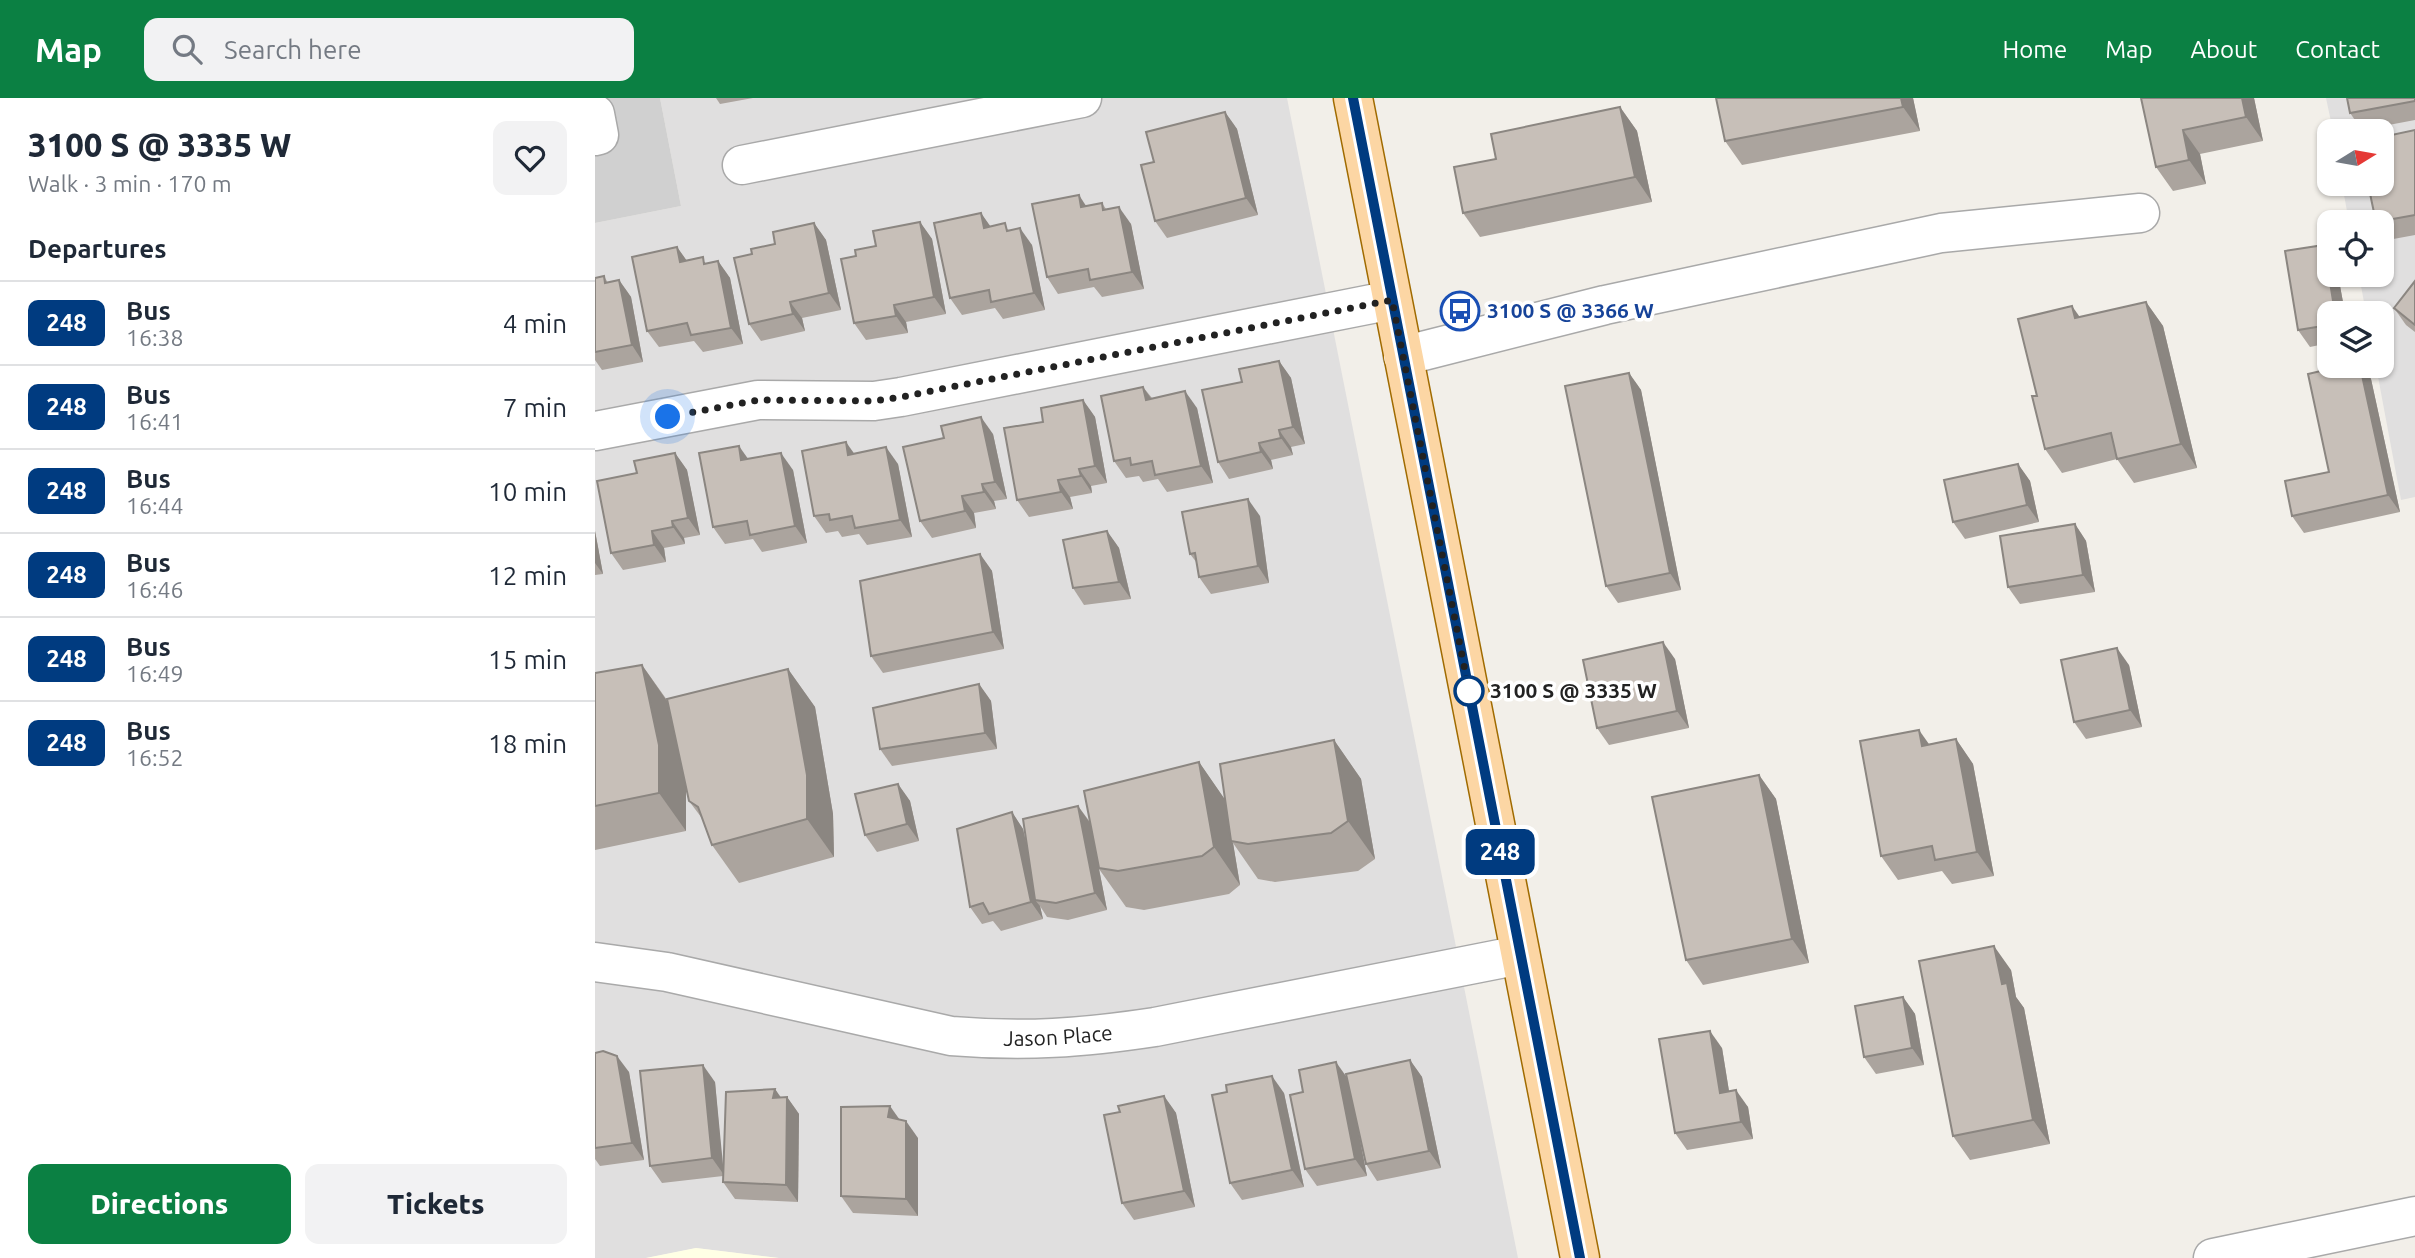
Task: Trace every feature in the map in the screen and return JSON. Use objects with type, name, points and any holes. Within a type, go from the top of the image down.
[{"type":"main road","points":[[1353,98],[1580,1258]]},
{"type":"street","points":[[743,165],[1082,98]]},
{"type":"street","points":[[595,114],[599,135],[595,136]]},
{"type":"street","points":[[1403,356],[1605,305],[1941,233],[2140,214]]},
{"type":"street","points":[[595,431],[758,400],[874,401],[901,397],[1392,300]]},
{"type":"street","name":"Jason Place","points":[[595,962],[667,971],[951,1036],[1042,1040],[1155,1027],[1520,955]]},
{"type":"street","points":[[2213,1258],[2415,1216]]},
{"type":"shaded area","points":[[595,98],[660,98],[681,206],[595,223]]},
{"type":"shaded area","points":[[660,98],[1287,98],[1518,1258],[779,1258],[696,1248],[646,1258],[595,1258],[595,223],[681,206]]},
{"type":"shaded area","points":[[2326,98],[2415,98],[2415,497],[2401,500],[2378,378],[2394,378],[2394,301],[2364,301],[2361,287],[2394,287],[2394,210],[2347,210],[2344,196],[2394,196],[2394,119],[2330,119]]},
{"type":"shaded area","points":[[696,1248],[779,1258],[646,1258]]},
{"type":"building","points":[[1716,98],[1901,98],[1903,107],[1725,141]]},
{"type":"building","points":[[2141,98],[2242,98],[2246,117],[2183,130],[2189,160],[2156,167]]},
{"type":"building","points":[[2347,98],[2415,98],[2415,101],[2350,113]]},
{"type":"building","points":[[1620,107],[1635,177],[1463,213],[1454,167],[1496,159],[1491,134]]},
{"type":"building","points":[[1225,112],[1246,198],[1155,221],[1141,165],[1154,162],[1146,132]]},
{"type":"building","points":[[2415,130],[2415,215],[2394,219],[2394,210],[2373,210],[2371,196],[2394,196],[2394,134]]},
{"type":"building","points":[[1079,195],[1081,207],[1102,203],[1103,210],[1119,207],[1132,272],[1090,280],[1088,269],[1047,277],[1032,204]]},
{"type":"building","points":[[981,213],[984,228],[1005,223],[1007,231],[1020,228],[1034,293],[991,302],[989,290],[950,298],[934,223]]},
{"type":"building","points":[[920,222],[934,297],[894,305],[896,316],[854,323],[841,259],[856,256],[855,250],[876,246],[873,231]]},
{"type":"building","points":[[814,223],[829,293],[790,302],[793,314],[749,324],[734,258],[752,254],[751,249],[775,244],[773,232]]},
{"type":"building","points":[[2317,246],[2317,287],[2331,287],[2333,301],[2317,301],[2317,327],[2298,330],[2285,251]]},
{"type":"building","points":[[677,247],[680,262],[703,257],[704,264],[718,261],[731,328],[691,335],[687,323],[647,331],[632,257]]},
{"type":"building","points":[[604,276],[605,283],[619,280],[632,345],[595,352],[595,278]]},
{"type":"building","points":[[2415,281],[2415,325],[2394,308]]},
{"type":"building","points":[[2146,302],[2181,444],[2117,459],[2111,433],[2045,449],[2032,396],[2037,396],[2018,319],[2072,306],[2075,318]]},
{"type":"building","points":[[1279,361],[1293,427],[1279,430],[1281,438],[1259,443],[1261,452],[1218,462],[1202,390],[1242,382],[1239,369]]},
{"type":"building","points":[[2317,372],[2317,378],[2363,378],[2388,495],[2292,516],[2285,481],[2329,472],[2308,374]]},
{"type":"building","points":[[1629,373],[1670,573],[1606,586],[1565,386]]},
{"type":"building","points":[[1143,387],[1146,400],[1185,391],[1201,466],[1155,475],[1152,461],[1131,465],[1130,458],[1114,461],[1101,396]]},
{"type":"building","points":[[1083,400],[1095,466],[1079,469],[1081,476],[1058,480],[1061,492],[1017,500],[1004,428],[1043,422],[1041,408]]},
{"type":"building","points":[[981,417],[995,482],[982,484],[984,492],[962,496],[965,511],[920,521],[903,447],[944,438],[941,426]]},
{"type":"building","points":[[846,442],[848,455],[886,447],[900,520],[855,528],[852,516],[830,520],[829,514],[814,516],[802,451]]},
{"type":"building","points":[[739,446],[741,460],[781,453],[795,526],[750,535],[747,521],[713,527],[699,453]]},
{"type":"building","points":[[675,453],[688,518],[672,521],[673,527],[652,531],[654,545],[611,553],[597,481],[637,473],[634,461]]},
{"type":"building","points":[[2018,464],[2027,505],[1953,522],[1944,480]]},
{"type":"building","points":[[1248,499],[1258,566],[1199,577],[1195,553],[1190,554],[1182,512]]},
{"type":"building","points":[[2075,524],[2083,575],[2008,587],[2000,536]]},
{"type":"building","points":[[1107,531],[1119,582],[1073,588],[1063,540]]},
{"type":"building","points":[[980,554],[993,632],[871,656],[860,581]]},
{"type":"building","points":[[1663,642],[1677,711],[1597,728],[1583,660]]},
{"type":"building","points":[[2117,648],[2130,710],[2074,722],[2061,660]]},
{"type":"building","points":[[642,665],[659,745],[659,793],[595,806],[595,673]]},
{"type":"building","points":[[788,669],[807,775],[807,819],[712,845],[698,807],[689,801],[667,699]]},
{"type":"building","points":[[979,684],[985,733],[880,749],[873,708]]},
{"type":"building","points":[[1919,730],[1922,746],[1956,739],[1977,852],[1935,860],[1932,846],[1881,856],[1860,741]]},
{"type":"building","points":[[1334,740],[1348,821],[1331,833],[1248,844],[1231,841],[1220,764]]},
{"type":"building","points":[[1199,762],[1214,847],[1202,856],[1118,871],[1099,868],[1084,791]]},
{"type":"building","points":[[1759,775],[1792,939],[1686,960],[1652,797]]},
{"type":"building","points":[[898,784],[907,824],[865,835],[855,794]]},
{"type":"building","points":[[1078,806],[1095,893],[1056,903],[1035,900],[1023,819]]},
{"type":"building","points":[[1012,812],[1031,902],[989,914],[983,903],[970,907],[957,829]]},
{"type":"building","points":[[1994,946],[2002,984],[2007,983],[2033,1120],[1953,1136],[1919,961]]},
{"type":"building","points":[[1903,997],[1912,1048],[1864,1057],[1855,1006]]},
{"type":"building","points":[[1710,1031],[1720,1093],[1736,1090],[1741,1122],[1675,1133],[1659,1039]]},
{"type":"building","points":[[603,1051],[617,1056],[632,1143],[595,1148],[595,1053]]},
{"type":"building","points":[[1410,1060],[1429,1151],[1366,1164],[1346,1074]]},
{"type":"building","points":[[1336,1062],[1355,1159],[1305,1169],[1290,1095],[1303,1092],[1299,1070]]},
{"type":"building","points":[[703,1065],[712,1158],[650,1166],[640,1071]]},
{"type":"building","points":[[1272,1076],[1292,1170],[1230,1183],[1212,1095],[1227,1092],[1226,1085]]},
{"type":"building","points":[[775,1089],[773,1098],[787,1097],[786,1185],[723,1182],[726,1092]]},
{"type":"building","points":[[1164,1096],[1184,1191],[1122,1203],[1104,1115],[1120,1112],[1118,1106]]},
{"type":"building","points":[[890,1106],[888,1117],[906,1121],[906,1199],[841,1196],[841,1107]]},
{"type":"bus line","name":"248","points":[[1353,98],[1580,1258]]},
{"type":"place","name":"3100 S @ 3366 W","points":[[1460,311]]},
{"type":"place","name":"3100 S @ 3335 W","points":[[1469,691]]},
{"type":"route","points":[[668,417],[758,400],[874,401],[901,397],[1392,300],[1469,691]]}]
